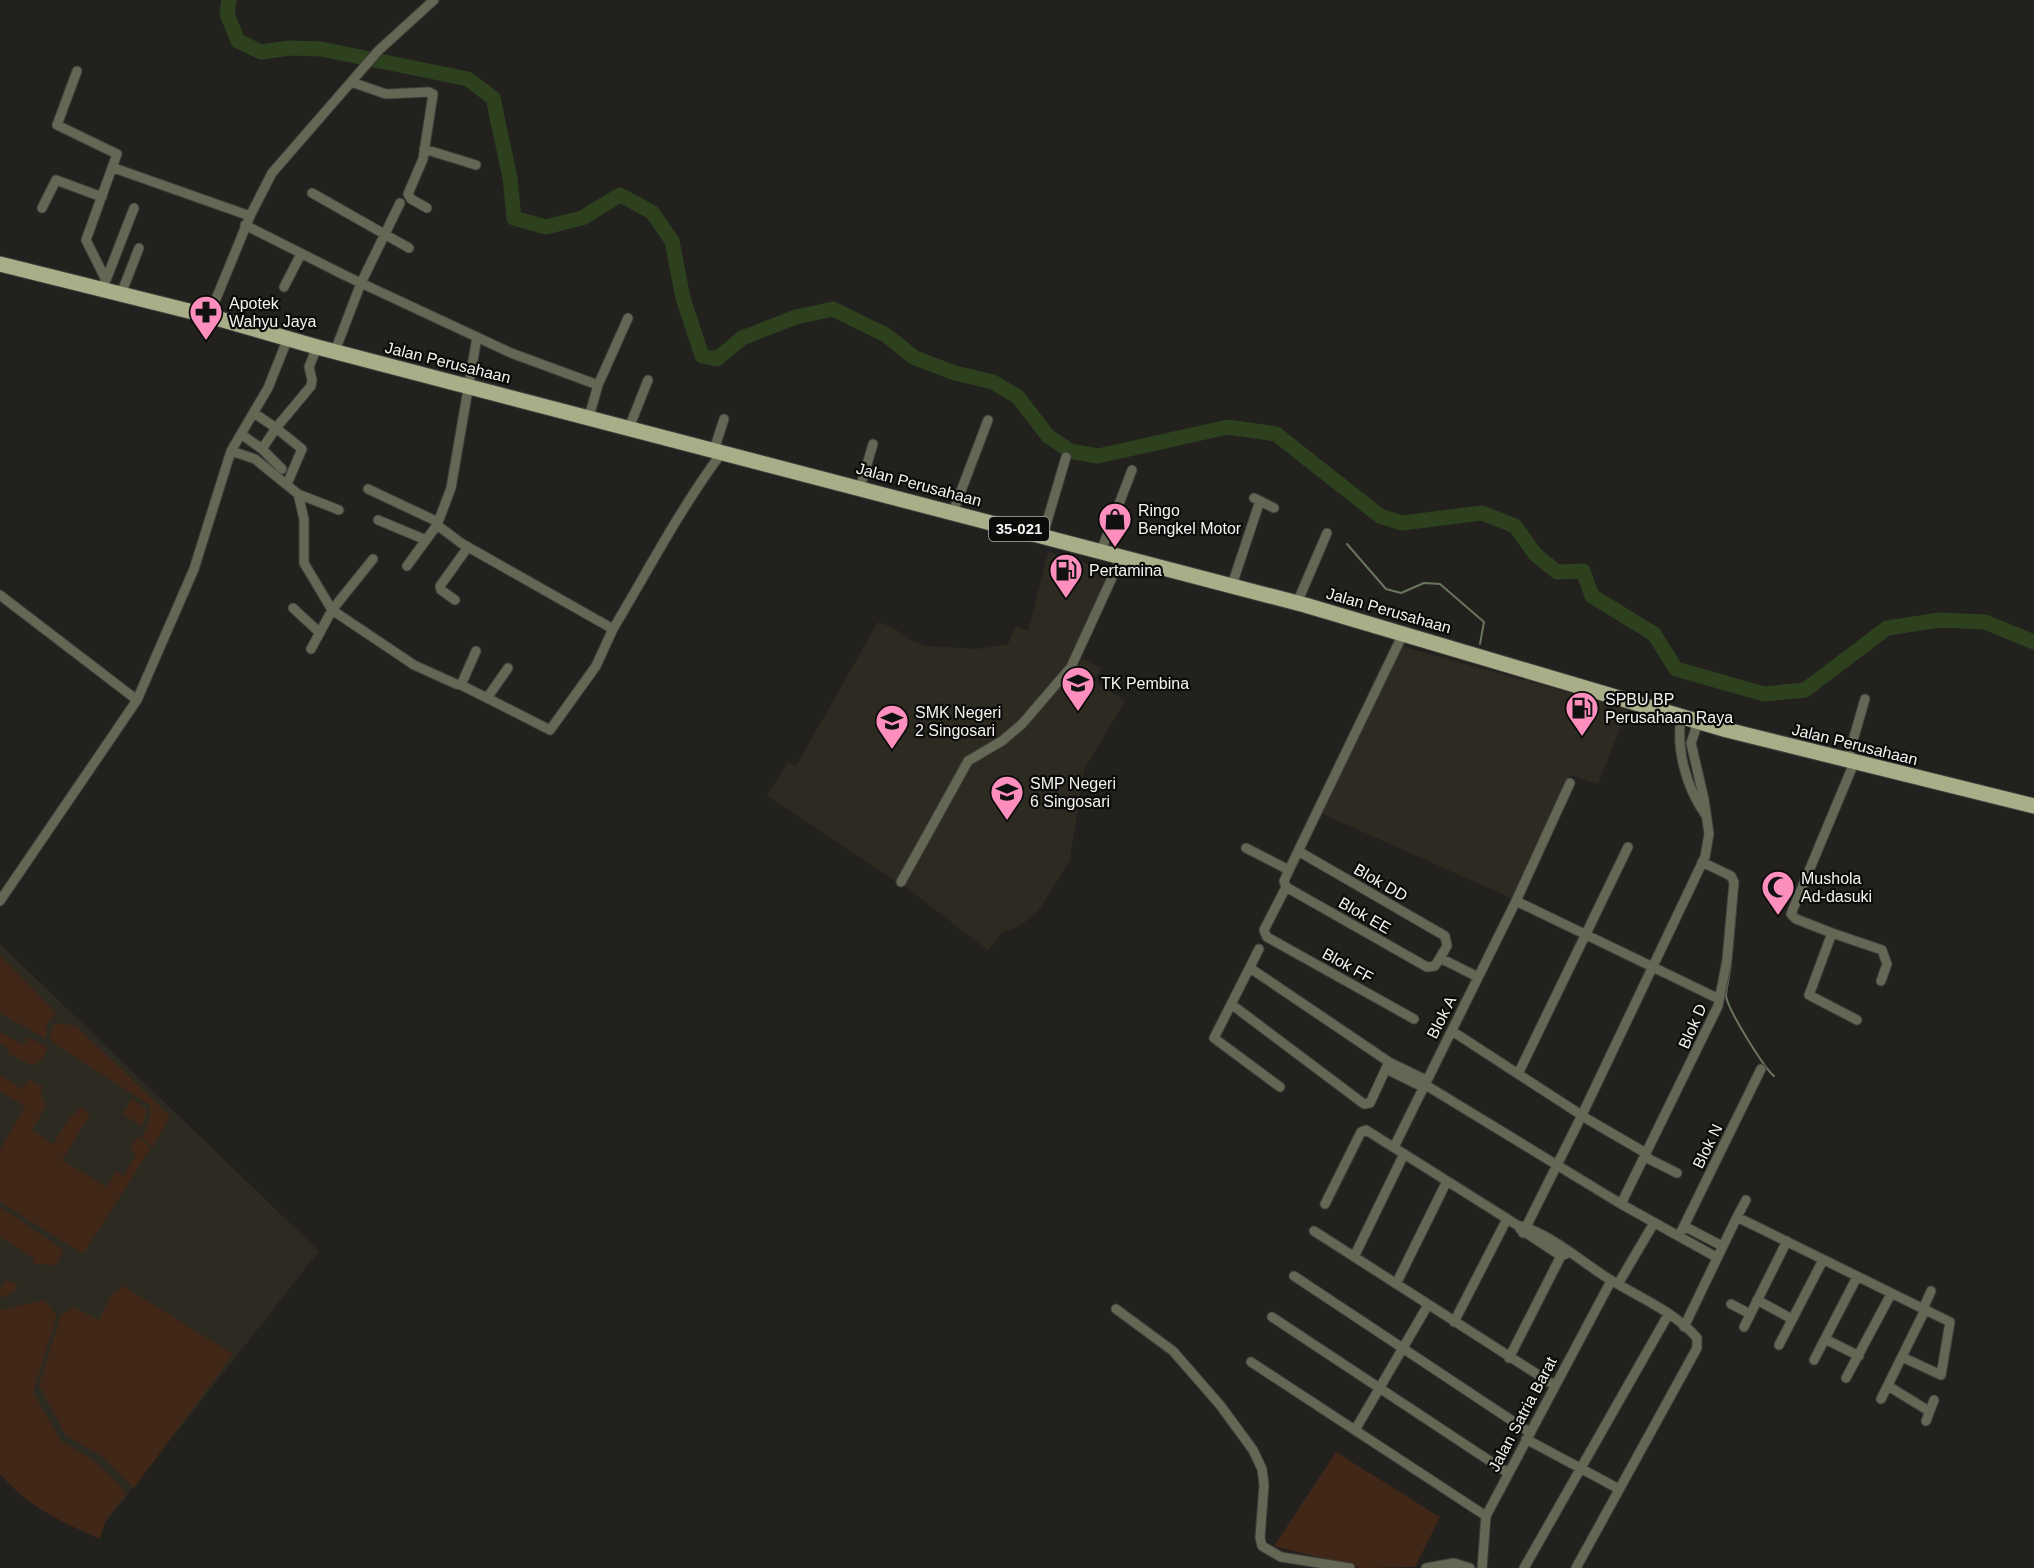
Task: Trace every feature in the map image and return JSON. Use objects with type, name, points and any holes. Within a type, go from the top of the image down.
[{"type":"main road","name":"Jalan Perusahaan","points":[[0,264],[104,284],[121,294],[317,347],[1232,585],[1404,633],[1698,722],[2034,806]]},
{"type":"street","points":[[209,316],[250,216],[278,166],[378,51],[435,0]]},
{"type":"street","points":[[77,71],[56,124],[117,154],[114,168],[86,242],[104,284]]},
{"type":"street","points":[[351,82],[386,94],[429,92],[433,94],[422,162],[408,194],[411,199],[427,208]]},
{"type":"street","points":[[424,149],[476,165]]},
{"type":"street","points":[[114,168],[250,216]]},
{"type":"street","points":[[42,208],[56,180],[102,197]]},
{"type":"street","points":[[312,193],[409,248]]},
{"type":"street","points":[[335,351],[361,283],[400,203]]},
{"type":"street","points":[[104,284],[134,208]]},
{"type":"street","points":[[246,225],[301,254],[477,337],[539,364],[598,385]]},
{"type":"street","points":[[121,294],[139,248]]},
{"type":"street","points":[[284,287],[301,254]]},
{"type":"street","points":[[589,417],[598,385],[628,318]]},
{"type":"street","points":[[407,566],[438,524],[451,488],[477,337]]},
{"type":"street","points":[[0,901],[137,700],[194,569],[231,451],[254,413],[288,338]]},
{"type":"street","points":[[262,449],[310,386],[312,380],[309,367],[317,347]]},
{"type":"street","points":[[628,428],[648,380]]},
{"type":"street","points":[[254,413],[302,449],[287,484]]},
{"type":"street","points":[[298,494],[304,519],[304,563],[332,610],[414,665],[461,685],[551,730],[596,666],[613,629],[719,450],[724,419]]},
{"type":"street","points":[[953,512],[988,420]]},
{"type":"street","points":[[241,434],[262,449],[282,469]]},
{"type":"street","points":[[860,488],[873,444]]},
{"type":"street","points":[[231,451],[251,457],[298,494],[339,510]]},
{"type":"street","points":[[1043,535],[1066,457]]},
{"type":"street","points":[[1101,551],[1132,470]]},
{"type":"street","points":[[368,489],[438,524],[468,547],[573,603],[613,629]]},
{"type":"street","points":[[1232,585],[1257,499],[1274,508]]},
{"type":"street","points":[[378,520],[426,540]]},
{"type":"street","points":[[1297,603],[1326,532]]},
{"type":"street","points":[[455,600],[441,590],[440,586],[468,547]]},
{"type":"street","points":[[901,882],[969,761],[1002,741],[1022,723],[1071,667],[1122,556]]},
{"type":"street","points":[[311,649],[332,610],[373,559]]},
{"type":"street","points":[[0,595],[137,700]]},
{"type":"street","points":[[293,608],[320,633]]},
{"type":"street","points":[[1286,887],[1284,881],[1289,870],[1404,633]]},
{"type":"street","points":[[461,685],[476,651]]},
{"type":"street","points":[[487,698],[508,668]]},
{"type":"street","points":[[1865,699],[1851,762],[1791,909],[1791,914],[1796,919],[1882,950],[1887,964],[1881,981]]},
{"type":"street","points":[[1681,717],[1679,748],[1696,802],[1705,814]]},
{"type":"street","points":[[1522,1229],[1558,1165],[1702,862],[1709,834],[1704,799],[1691,748],[1698,722]]},
{"type":"street","name":"Blok A","points":[[1394,1147],[1516,901],[1570,783]]},
{"type":"street","points":[[1518,1074],[1628,847]]},
{"type":"street","points":[[1246,848],[1289,870]]},
{"type":"street","name":"Blok DD","points":[[1298,851],[1448,939],[1440,958]]},
{"type":"street","name":"Blok D","points":[[1621,1204],[1718,1006],[1727,960],[1734,882],[1731,876],[1702,862]]},
{"type":"street","name":"Blok FF","points":[[1286,887],[1264,930],[1267,937],[1414,1019]]},
{"type":"street","name":"Blok EE","points":[[1286,887],[1430,968],[1435,966],[1440,958]]},
{"type":"street","points":[[1516,901],[1719,999]]},
{"type":"street","points":[[1832,933],[1809,995],[1857,1020]]},
{"type":"street","points":[[1259,950],[1214,1039],[1280,1087]]},
{"type":"street","points":[[1440,958],[1478,977]]},
{"type":"street","points":[[1250,968],[1388,1065],[1424,1084],[1621,1204],[1716,1257]]},
{"type":"street","points":[[1231,1004],[1364,1104],[1370,1103],[1388,1065]]},
{"type":"street","points":[[1452,1031],[1677,1173]]},
{"type":"street","name":"Blok N","points":[[1679,1236],[1761,1069]]},
{"type":"street","points":[[1325,1204],[1362,1130],[1367,1130],[1522,1229],[1668,1315],[1697,1338],[1697,1348],[1576,1568]]},
{"type":"street","points":[[1354,1257],[1404,1154]]},
{"type":"street","points":[[1396,1284],[1447,1181]]},
{"type":"street","points":[[1684,1327],[1716,1257],[1746,1200]]},
{"type":"street","points":[[1737,1216],[1950,1323],[1942,1373],[1939,1374],[1902,1357]]},
{"type":"street","points":[[1454,1322],[1507,1219]]},
{"type":"street","name":"Jalan Satria Barat","points":[[1482,1568],[1486,1516],[1554,1386],[1615,1283],[1654,1223]]},
{"type":"street","points":[[1684,1226],[1722,1246]]},
{"type":"street","points":[[1314,1231],[1554,1386]]},
{"type":"street","points":[[1744,1327],[1786,1241]]},
{"type":"street","points":[[1509,1358],[1565,1253]]},
{"type":"street","points":[[1779,1345],[1823,1260]]},
{"type":"street","points":[[1294,1276],[1402,1347],[1527,1435],[1580,1469],[1619,1489]]},
{"type":"street","points":[[1814,1360],[1857,1277]]},
{"type":"street","points":[[1881,1398],[1931,1292]]},
{"type":"street","points":[[1846,1378],[1891,1294]]},
{"type":"street","points":[[1757,1300],[1792,1319]]},
{"type":"street","points":[[1731,1304],[1750,1314]]},
{"type":"street","points":[[1355,1430],[1428,1305]]},
{"type":"street","points":[[1116,1309],[1173,1351],[1220,1405],[1253,1450],[1263,1475],[1260,1538],[1262,1546],[1281,1557],[1350,1568]]},
{"type":"street","points":[[1524,1568],[1668,1315]]},
{"type":"street","points":[[1272,1317],[1508,1473]]},
{"type":"street","points":[[1825,1339],[1858,1356]]},
{"type":"street","points":[[1251,1362],[1486,1516]]},
{"type":"street","points":[[1888,1386],[1929,1411]]},
{"type":"street","points":[[1926,1421],[1934,1400]]},
{"type":"street","points":[[1426,1568],[1455,1563],[1470,1568]]},
{"type":"shaded area","name":"SMK Negeri 2 Singosari","points":[[1048,552],[1109,570],[1073,656],[1060,676],[1011,729],[987,746],[969,754],[897,882],[767,795],[788,762],[796,766],[878,622],[894,628],[912,641],[928,646],[977,649],[1008,644],[1015,626],[1028,631]]},
{"type":"shaded area","points":[[1400,646],[1628,709],[1598,784],[1570,775],[1513,899],[1321,813]]},
{"type":"shaded area","name":"SMP Negeri 6 Singosari","points":[[1083,659],[1102,669],[1093,680],[1125,701],[1084,769],[1070,860],[1037,913],[1018,927],[1002,932],[988,950],[904,886],[974,762],[1009,741],[1027,725]]},
{"type":"shaded area","points":[[0,944],[319,1251],[99,1531],[0,1448]]},
{"type":"shaded area","points":[[0,955],[56,1013],[47,1024],[46,1039],[0,1013]]},
{"type":"shaded area","points":[[57,1023],[76,1026],[170,1116],[153,1147],[142,1139],[150,1119],[150,1105],[53,1043],[50,1036],[53,1026]]},
{"type":"shaded area","points":[[0,1032],[24,1045],[28,1037],[48,1048],[42,1059],[33,1066],[7,1053],[9,1049],[0,1043]]},
{"type":"shaded area","points":[[0,1075],[22,1089],[29,1079],[43,1087],[40,1093],[46,1106],[32,1130],[53,1144],[72,1114],[75,1115],[80,1107],[90,1114],[62,1160],[107,1187],[116,1171],[124,1176],[136,1154],[130,1150],[137,1137],[151,1148],[83,1254],[0,1202],[0,1150],[25,1106],[0,1091]]},
{"type":"shaded area","points":[[132,1099],[147,1110],[142,1126],[122,1114]]},
{"type":"shaded area","points":[[0,1207],[64,1250],[56,1265],[34,1264],[33,1258],[0,1237]]},
{"type":"shaded area","points":[[6,1280],[18,1285],[14,1292],[0,1298],[0,1288]]},
{"type":"shaded area","points":[[123,1286],[233,1354],[134,1488],[100,1455],[66,1436],[39,1385],[61,1315],[73,1307],[99,1320],[112,1294]]},
{"type":"shaded area","points":[[44,1300],[57,1315],[33,1392],[61,1441],[91,1458],[122,1488],[125,1495],[106,1520],[100,1539],[59,1520],[34,1505],[0,1474],[0,1310]]},
{"type":"shaded area","points":[[1336,1452],[1440,1517],[1415,1567],[1360,1568],[1274,1546]]},
{"type":"waterway","points":[[229,0],[227,14],[238,41],[261,52],[290,48],[321,49],[468,79],[493,98],[510,178],[514,218],[546,227],[582,218],[620,195],[652,212],[672,241],[683,298],[702,356],[717,359],[742,338],[796,317],[833,309],[886,335],[915,358],[955,373],[993,382],[1018,397],[1048,436],[1070,451],[1098,456],[1228,427],[1276,434],[1380,516],[1402,523],[1482,513],[1515,526],[1535,554],[1557,572],[1583,571],[1592,596],[1654,634],[1676,669],[1764,694],[1805,690],[1887,628],[1940,620],[1985,622],[2034,642]]},
{"type":"waterway","points":[[1347,544],[1386,589],[1401,593],[1424,583],[1440,584],[1484,622],[1480,644]]},
{"type":"waterway","points":[[1732,951],[1736,906]]},
{"type":"waterway","points":[[1731,963],[1726,995],[1728,1002],[1746,1037],[1774,1076]]},
{"type":"place","name":"Apotek Wahyu Jaya","points":[[206,341]]},
{"type":"place","name":"Ringo Bengkel Motor","points":[[1115,548]]},
{"type":"place","name":"Pertamina","points":[[1066,599]]},
{"type":"place","name":"TK Pembina","points":[[1078,712]]},
{"type":"place","name":"SPBU BP Perusahaan Raya","points":[[1582,737]]},
{"type":"place","name":"SMK Negeri 2 Singosari","points":[[892,750]]},
{"type":"place","name":"SMP Negeri 6 Singosari","points":[[1007,821]]},
{"type":"place","name":"Mushola Ad-dasuki","points":[[1778,916]]}]
